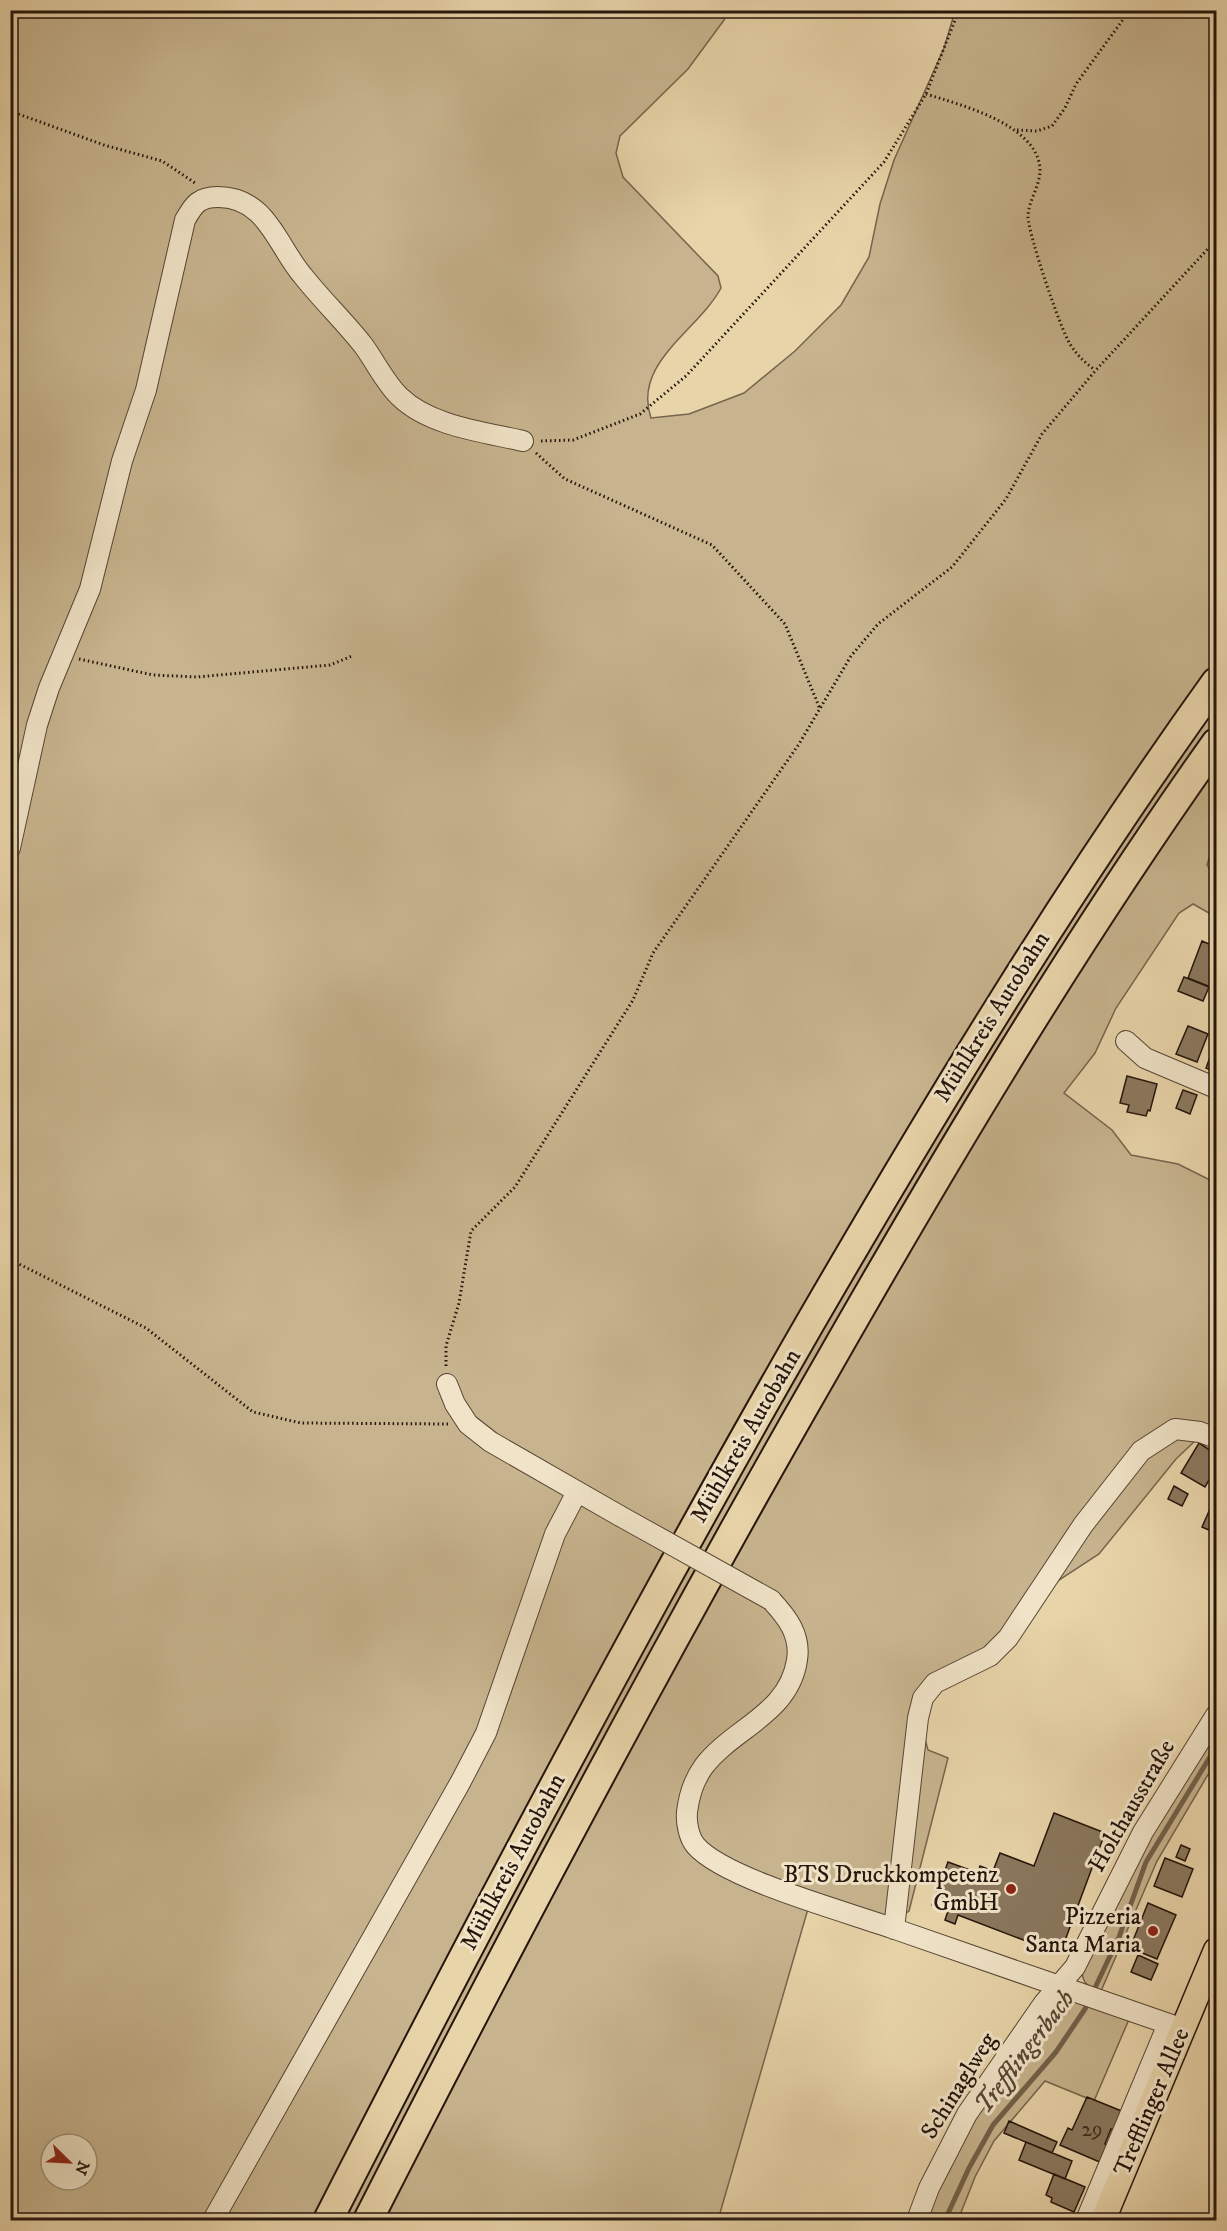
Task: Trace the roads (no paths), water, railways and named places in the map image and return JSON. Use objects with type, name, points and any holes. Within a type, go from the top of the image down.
[{"type":"highway","name":"Mühlkreis Autobahn","points":[[327,2220],[591,1716],[709,1500],[856,1243],[947,1089],[1053,920],[1216,682]]},
{"type":"highway","name":"Mühlkreis Autobahn","points":[[368,2220],[499,1963],[652,1678],[880,1272],[1076,950],[1216,743]]},
{"type":"main road","name":"Trefflinger Allee","points":[[1103,2220],[1176,2026],[1216,1950]]},
{"type":"street","points":[[10,848],[37,725],[90,589],[122,461],[146,390],[185,220],[194,203],[205,196],[229,196],[245,202],[268,220],[302,275],[363,346],[400,397],[425,413],[455,425],[523,441]]},
{"type":"street","points":[[1126,1041],[1145,1058],[1216,1088]]},
{"type":"street","points":[[447,1384],[468,1424],[491,1442],[771,1600],[785,1614],[795,1633],[798,1652],[795,1672],[786,1691],[772,1707],[706,1764],[693,1783],[686,1822],[694,1845],[724,1866],[800,1897],[1176,2026],[1086,2220]]},
{"type":"street","points":[[902,1932],[918,1718],[923,1698],[935,1683],[990,1656],[1008,1638],[1083,1525],[1141,1451],[1175,1429],[1200,1432],[1216,1438]]},
{"type":"street","points":[[213,2220],[460,1784],[486,1733],[555,1534],[577,1492]]},
{"type":"street","name":"Holthausstraße","points":[[1068,1989],[1075,1966],[1160,1803],[1216,1715]]},
{"type":"street","name":"Schinaglweg","points":[[917,2220],[929,2188],[967,2114],[1016,2041],[1068,1989]]},
{"type":"waterway","name":"Trefflingerbach","points":[[945,2220],[969,2168],[993,2125],[1056,2052],[1085,2009],[1119,1937],[1146,1862],[1216,1747]]},
{"type":"place","name":"BTS Druckkompetenz GmbH","points":[[1011,1889]]},
{"type":"place","name":"Pizzeria Santa Maria","points":[[1153,1931]]}]
